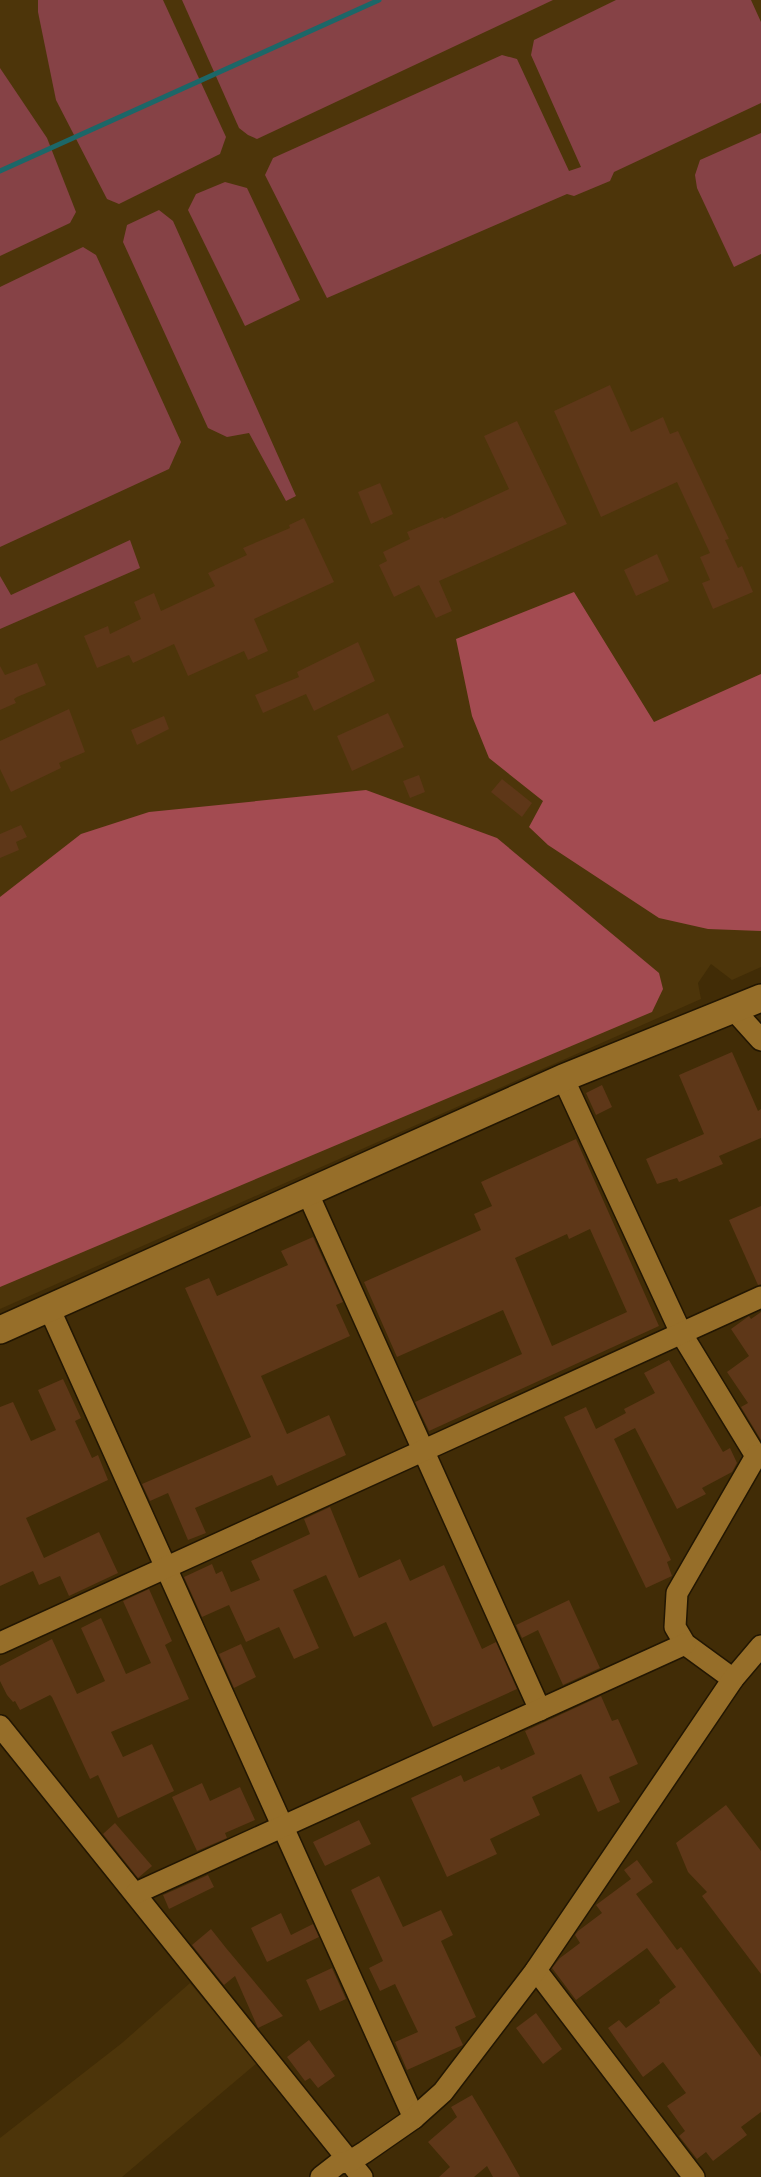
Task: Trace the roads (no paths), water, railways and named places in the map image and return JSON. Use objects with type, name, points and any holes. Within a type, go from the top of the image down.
[{"type":"street","points":[[0,1330],[563,1078],[761,998]]},
{"type":"street","points":[[734,1010],[761,1040]]},
{"type":"street","points":[[563,1078],[681,1333],[759,1457],[677,1593],[675,1627],[685,1644],[733,1679]]},
{"type":"street","points":[[308,1194],[540,1710]]},
{"type":"street","points":[[0,1643],[761,1297]]},
{"type":"street","points":[[49,1308],[414,2118]]},
{"type":"street","points":[[136,1893],[685,1644]]},
{"type":"street","points":[[356,2169],[443,2092],[536,1970],[733,1679],[761,1646]]},
{"type":"street","points":[[0,1726],[356,2169]]},
{"type":"street","points":[[536,1970],[694,2177]]},
{"type":"street","points":[[321,2177],[339,2163],[356,2169]]},
{"type":"waterway","points":[[0,171],[379,0]]}]
